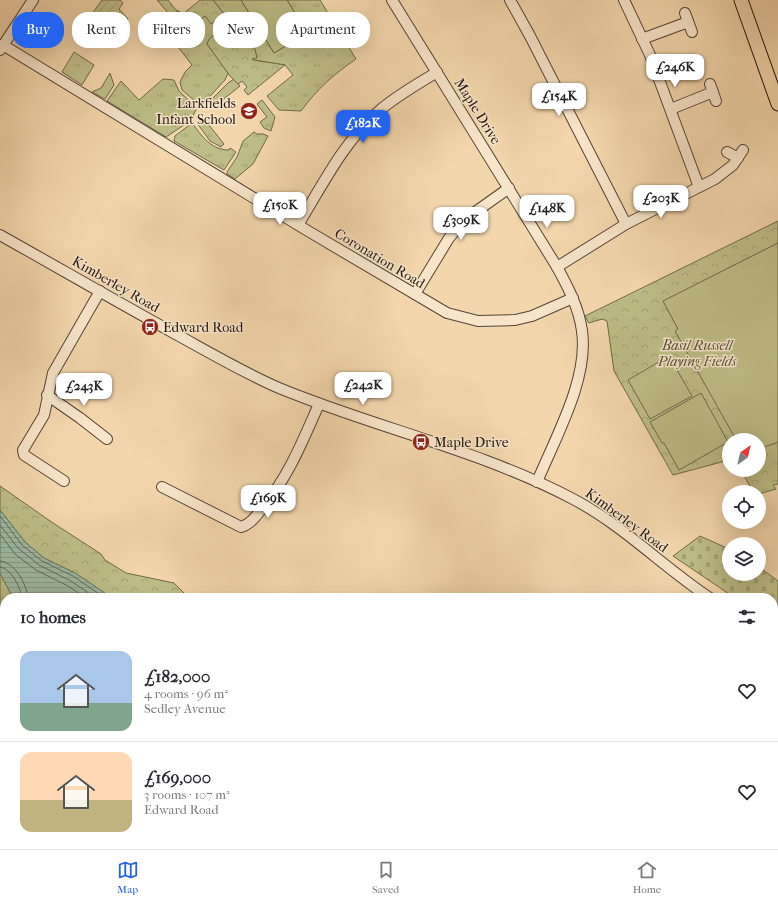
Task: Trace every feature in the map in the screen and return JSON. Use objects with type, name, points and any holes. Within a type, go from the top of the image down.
[{"type":"main road","points":[[741,0],[778,104]]},
{"type":"street","points":[[2,47],[33,0]]},
{"type":"street","name":"Maple Drive","points":[[392,0],[557,267],[573,298],[582,332],[583,353],[579,376],[537,482]]},
{"type":"street","points":[[510,0],[530,36],[626,224]]},
{"type":"street","points":[[624,0],[671,109],[699,187]]},
{"type":"street","points":[[642,39],[688,22]]},
{"type":"street","name":"Coronation Road","points":[[2,47],[298,225],[448,313],[478,321],[494,322],[515,320],[532,316],[573,298]]},
{"type":"street","points":[[298,225],[342,153],[359,131],[379,111],[437,72]]},
{"type":"street","points":[[671,109],[713,92]]},
{"type":"street","points":[[557,267],[626,224],[726,172],[740,154],[727,152]]},
{"type":"street","points":[[415,294],[457,228],[476,210],[509,188]]},
{"type":"street","name":"Kimberley Road","points":[[0,235],[237,367],[277,386],[319,404],[470,454],[573,499],[604,518],[703,593]]},
{"type":"street","points":[[64,481],[24,455],[23,450],[44,415],[47,395],[53,373],[100,291]]},
{"type":"street","points":[[47,395],[107,439]]},
{"type":"street","points":[[162,486],[241,527],[247,525],[268,502],[287,476],[319,404]]},
{"type":"green space","points":[[102,0],[120,0],[123,3],[119,9],[122,12],[93,12]]},
{"type":"green space","points":[[157,0],[168,0],[178,12],[167,12]]},
{"type":"green space","points":[[200,0],[213,0],[222,12],[213,12],[213,22],[211,24],[205,16],[205,12],[185,12]]},
{"type":"green space","points":[[213,0],[241,0],[248,12],[222,12]]},
{"type":"green space","points":[[241,0],[287,0],[294,12],[276,12],[276,48],[282,48],[274,53],[268,43],[268,12],[248,12]]},
{"type":"green space","points":[[287,0],[320,0],[327,12],[294,12]]},
{"type":"green space","points":[[213,15],[213,46],[207,44],[228,73],[225,80],[201,106],[182,90],[180,82],[185,72],[192,65],[179,48],[205,48],[205,16]]},
{"type":"green space","points":[[213,36],[213,48],[255,48],[257,58],[252,59],[253,60],[285,65],[248,95],[244,90],[247,87],[242,81],[238,84],[230,76],[207,44],[209,39]]},
{"type":"green space","points":[[268,43],[274,53],[282,48],[349,48],[356,59],[326,82],[301,111],[279,110],[267,96],[293,75],[285,65],[253,60],[218,48],[268,48]]},
{"type":"green space","points":[[74,52],[94,65],[82,85],[62,72]]},
{"type":"green space","points":[[110,73],[114,85],[105,99],[92,92],[101,88]]},
{"type":"green space","points":[[163,79],[174,80],[179,91],[197,108],[190,121],[166,137],[107,101],[121,81],[139,100]]},
{"type":"green space","points":[[234,79],[240,86],[211,109],[207,104]]},
{"type":"green space","points":[[262,100],[275,117],[271,131],[264,128],[260,122],[267,117],[257,104]]},
{"type":"green space","points":[[204,119],[224,144],[221,147],[210,141],[197,123]]},
{"type":"green space","points":[[192,123],[203,137],[212,145],[217,148],[229,150],[230,148],[236,152],[224,170],[174,141],[175,136]]},
{"type":"green space","points":[[254,132],[268,136],[253,164],[235,179],[227,174],[227,172],[237,157],[243,141]]},
{"type":"green space","name":"Basil Russell Playing Fields","points":[[778,221],[778,484],[773,485],[776,489],[766,492],[766,485],[749,485],[745,477],[766,477],[766,433],[722,433],[722,462],[673,475],[614,371],[607,321],[602,319],[589,323],[585,316]]},
{"type":"green space","points":[[778,243],[778,442],[766,446],[766,433],[732,433],[675,331],[678,329],[663,301]]},
{"type":"green space","points":[[669,356],[692,396],[650,419],[628,380]]},
{"type":"green space","points":[[701,393],[723,433],[722,445],[679,470],[650,422]]},
{"type":"green space","points":[[0,486],[101,554],[105,560],[126,573],[174,583],[184,593],[105,593],[75,573],[44,558],[25,542],[0,510]]},
{"type":"green space","points":[[700,536],[722,546],[722,581],[766,581],[766,572],[778,581],[778,593],[728,593],[673,556]]},
{"type":"green space","points":[[0,573],[10,593],[0,593]]},
{"type":"water","points":[[0,510],[25,542],[44,558],[75,573],[105,593],[10,593],[0,573]]},
{"type":"place","name":"Larkfields Infant School","points":[[249,111]]},
{"type":"place","name":"Edward Road","points":[[150,327]]},
{"type":"place","name":"Maple Drive","points":[[421,442]]}]
